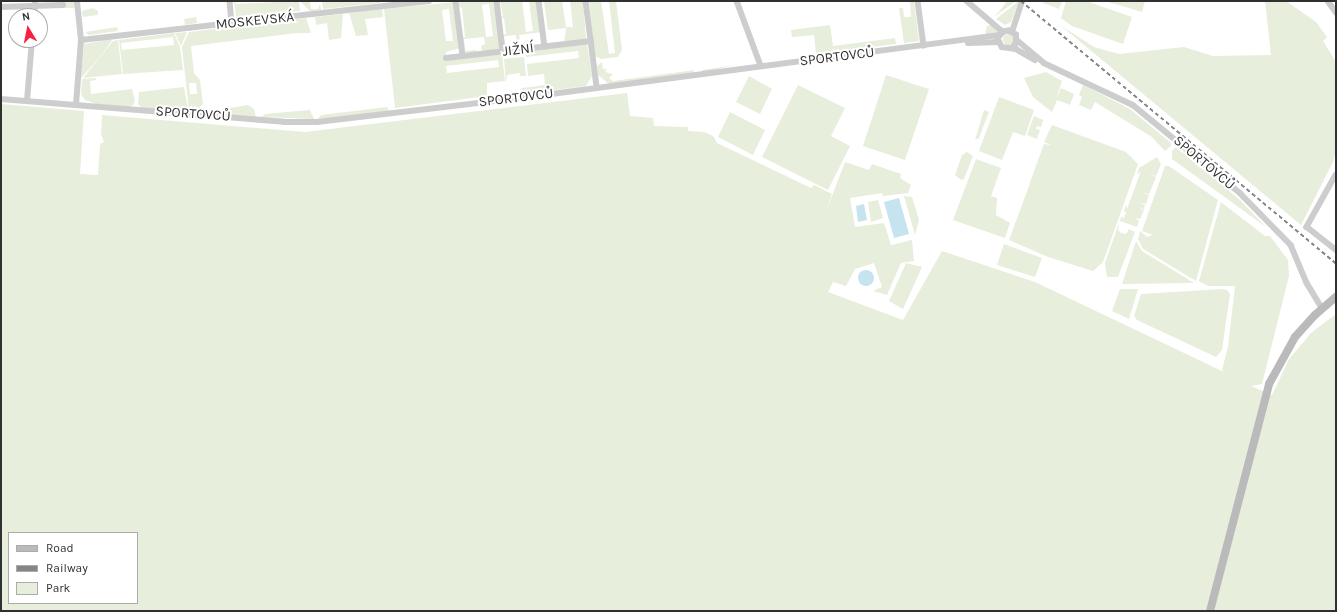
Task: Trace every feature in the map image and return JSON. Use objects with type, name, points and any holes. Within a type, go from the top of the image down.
[{"type":"street","points":[[76,105],[81,40],[77,1]]},
{"type":"street","points":[[230,1],[232,23]]},
{"type":"street","name":"MOSKEVSKÁ","points":[[81,40],[429,1]]},
{"type":"street","points":[[456,1],[463,56]]},
{"type":"street","points":[[497,1],[503,51]]},
{"type":"street","points":[[539,1],[545,47]]},
{"type":"street","points":[[586,1],[597,87]]},
{"type":"street","points":[[738,1],[761,66]]},
{"type":"street","points":[[918,1],[924,46]]},
{"type":"street","points":[[967,1],[1001,33],[999,42]]},
{"type":"street","points":[[1012,32],[1022,1]]},
{"type":"street","points":[[1328,1],[1336,12]]},
{"type":"street","points":[[1,7],[35,3],[63,5]]},
{"type":"street","name":"SPORTOVCŮ","points":[[1,99],[308,122],[924,46],[1012,32],[1017,40],[1044,63]]},
{"type":"street","points":[[1012,48],[1017,40]]},
{"type":"street","name":"JIŽNÍ","points":[[446,58],[591,41]]},
{"type":"street","name":"SPORTOVCŮ","points":[[954,42],[999,42],[1005,48],[1012,48],[1128,102],[1240,193],[1291,245],[1307,283],[1322,308]]},
{"type":"street","points":[[28,101],[31,48]]},
{"type":"street","points":[[1336,175],[1307,227],[1336,250]]},
{"type":"street","points":[[1210,611],[1266,389],[1290,343],[1322,308],[1336,297]]},
{"type":"green space","points":[[74,1],[75,8],[63,8],[63,2]]},
{"type":"green space","points":[[234,1],[237,4],[299,1],[300,11],[236,18]]},
{"type":"green space","points":[[300,1],[310,1],[311,9],[318,9],[320,4],[321,10],[310,11]]},
{"type":"green space","points":[[322,1],[380,1],[380,3],[323,9]]},
{"type":"green space","points":[[460,1],[496,1],[500,50],[482,53],[481,46],[485,44],[484,37],[464,39],[465,51],[476,50],[476,54],[465,52],[462,38],[465,37],[462,8],[458,6]],"holes":[[[489,4],[493,36],[486,37],[482,5]]]},
{"type":"green space","points":[[500,1],[522,1],[526,32],[533,31],[529,1],[538,1],[542,32],[519,35],[520,39],[516,40],[516,35],[504,36],[506,48],[517,47],[506,49],[502,35],[506,34],[504,18],[500,18],[503,16]]},
{"type":"green space","points":[[540,1],[562,1],[566,27],[573,27],[570,1],[583,1],[586,39],[564,43],[566,28],[548,30],[544,2]]},
{"type":"green space","points":[[589,1],[601,1],[609,54],[615,53],[609,1],[616,1],[622,50],[618,57],[601,59],[595,56]]},
{"type":"green space","points":[[910,1],[914,1],[919,41],[904,43],[899,8],[903,8],[904,17],[911,17]]},
{"type":"green space","points":[[1007,1],[1016,1],[994,17],[1001,9]]},
{"type":"green space","points":[[1019,1],[1011,22],[1005,25],[996,19]]},
{"type":"green space","points":[[1044,1],[1062,1],[1059,9],[1043,3]]},
{"type":"green space","points":[[1066,1],[1086,1],[1132,17],[1123,44],[1072,26],[1061,18]]},
{"type":"green space","points":[[1105,1],[1145,1],[1142,12]]},
{"type":"green space","points":[[1265,1],[1286,1],[1316,22],[1327,37],[1323,41],[1336,62],[1336,150],[1333,162],[1301,225],[1060,25],[1094,47],[1119,54],[1184,47],[1213,56],[1271,55]]},
{"type":"green space","points":[[455,2],[460,48],[446,52],[446,59],[502,54],[505,81],[487,83],[487,96],[395,108],[384,9]],"holes":[[[449,9],[453,41],[446,41],[442,10]],[[498,60],[499,67],[447,73],[446,66]]]},
{"type":"green space","points":[[93,8],[98,11],[98,15],[83,17],[82,11]]},
{"type":"green space","points":[[382,9],[383,17],[365,19],[368,35],[356,36],[349,13]]},
{"type":"green space","points":[[343,14],[341,38],[329,40],[327,23],[316,25],[315,17]]},
{"type":"green space","points":[[196,17],[197,23],[185,25],[184,19]]},
{"type":"green space","points":[[306,18],[311,33],[297,33],[191,46],[194,73],[200,80],[203,104],[196,111],[189,111],[182,47],[189,32]],"holes":[[[189,83],[196,83],[197,94],[190,94]]]},
{"type":"green space","points":[[830,25],[833,46],[895,38],[896,44],[816,54],[814,35],[792,37],[791,30]]},
{"type":"green space","points":[[992,25],[999,30],[999,33],[985,35],[987,26]]},
{"type":"green space","points":[[117,27],[118,31],[89,35],[85,32]]},
{"type":"green space","points":[[187,32],[181,46],[175,33]]},
{"type":"green space","points":[[174,33],[180,47],[183,70],[123,74],[119,40]],"holes":[[[173,37],[174,45],[122,50],[121,43]]]},
{"type":"green space","points":[[1006,34],[1010,34],[1012,35],[1012,43],[1006,44],[1003,41],[1003,37]]},
{"type":"green space","points":[[113,39],[99,58],[81,78],[84,44]]},
{"type":"green space","points":[[118,40],[122,74],[83,78],[113,41]]},
{"type":"green space","points":[[587,44],[592,76],[586,86],[523,94],[522,88],[545,85],[544,74],[528,76],[527,64],[579,58],[578,51],[526,57],[525,50]]},
{"type":"green space","points":[[524,57],[526,76],[520,76],[520,73],[507,75],[506,84],[504,59]]},
{"type":"green space","points":[[602,62],[603,69],[607,69],[605,72],[613,74],[609,78],[613,81],[695,70],[692,73],[609,84],[598,75],[597,66]]},
{"type":"green space","points":[[737,65],[703,72],[702,70]]},
{"type":"green space","points":[[1046,72],[1062,81],[1056,99],[1061,88],[1074,94],[1070,105],[1057,100],[1052,112],[1033,97],[1024,78]]},
{"type":"green space","points":[[886,75],[929,89],[905,160],[863,146]]},
{"type":"green space","points":[[749,76],[772,89],[760,114],[736,102]]},
{"type":"green space","points":[[96,78],[96,80],[90,81],[91,94],[132,89],[135,101],[133,105],[129,107],[96,104],[85,100],[81,94],[82,79]]},
{"type":"green space","points":[[798,85],[845,108],[831,136],[850,146],[828,190],[762,157]]},
{"type":"green space","points":[[1083,85],[1130,109],[1171,143],[1171,146],[1165,151],[1152,137],[1095,102],[1091,110],[1079,105],[1082,97],[1079,95]]},
{"type":"green space","points":[[184,87],[188,109],[186,111],[142,108],[138,104],[139,92]]},
{"type":"green space","points":[[627,93],[630,116],[653,118],[654,126],[688,127],[688,131],[704,132],[713,136],[717,143],[811,188],[814,185],[832,194],[824,217],[845,162],[869,170],[872,164],[901,174],[900,178],[911,185],[908,193],[883,196],[882,193],[850,198],[855,227],[884,223],[891,245],[912,240],[914,261],[901,263],[887,295],[873,291],[882,287],[874,263],[855,269],[846,286],[833,282],[828,292],[903,320],[942,251],[1035,282],[1224,372],[1222,370],[1228,347],[1235,286],[1208,286],[1199,281],[1221,202],[1265,236],[1270,236],[1288,260],[1289,276],[1262,384],[1251,386],[1272,395],[1289,359],[1312,332],[1336,314],[1336,611],[1,611],[1,104],[84,111],[80,174],[98,175],[100,144],[104,142],[101,134],[102,115],[305,132]]},
{"type":"green space","points":[[999,97],[1034,110],[1025,136],[1013,132],[1002,160],[979,151]]},
{"type":"green space","points":[[248,105],[254,109],[256,117],[201,113]]},
{"type":"green space","points":[[387,107],[389,111],[318,119],[321,115]]},
{"type":"green space","points":[[310,110],[314,119],[262,117],[265,114]]},
{"type":"green space","points":[[984,110],[989,112],[979,138],[975,140]]},
{"type":"green space","points":[[730,112],[765,130],[753,155],[718,137]]},
{"type":"green space","points":[[1034,116],[1043,120],[1041,127],[1037,126],[1036,129],[1040,130],[1037,139],[1027,135]]},
{"type":"green space","points":[[1052,125],[1126,152],[1138,164],[1103,262],[1093,271],[1048,257],[1009,240],[1029,186],[1031,186],[1029,185],[1044,144],[1051,145],[1044,142]]},
{"type":"green space","points":[[1176,147],[1240,200],[1266,227],[1172,159],[1172,151]]},
{"type":"green space","points":[[967,152],[973,156],[964,179],[961,180],[955,175],[962,155]]},
{"type":"green space","points":[[1157,157],[1161,164],[1156,176],[1148,174],[1156,177],[1149,194],[1141,192],[1149,195],[1146,204],[1138,202],[1145,205],[1144,209],[1138,207],[1144,210],[1140,219],[1135,218],[1139,221],[1137,227],[1120,221],[1121,217],[1124,218],[1126,204],[1127,209],[1141,171],[1137,175],[1139,168]]},
{"type":"green space","points":[[976,159],[1001,168],[991,196],[997,198],[996,215],[1010,223],[1005,238],[953,220]]},
{"type":"green space","points":[[1165,166],[1169,166],[1218,200],[1196,281],[1143,249],[1138,239],[1140,231],[1147,237],[1153,235],[1142,231]]},
{"type":"green space","points":[[904,196],[912,197],[919,220],[915,235]]},
{"type":"green space","points":[[878,200],[883,218],[871,222],[868,202]]},
{"type":"green space","points":[[1119,223],[1118,230],[1121,233],[1126,234],[1129,229],[1135,232],[1118,277],[1107,277],[1105,263]]},
{"type":"green space","points":[[1136,241],[1142,251],[1194,283],[1122,284]]},
{"type":"green space","points":[[1004,244],[1042,258],[1035,277],[997,265]]},
{"type":"green space","points":[[906,263],[922,267],[903,309],[889,301]]},
{"type":"green space","points":[[1120,289],[1138,289],[1129,319],[1112,311]]},
{"type":"green space","points":[[1227,290],[1230,294],[1222,350],[1216,357],[1137,320],[1134,316],[1141,294]]},
{"type":"water","points":[[899,198],[909,234],[894,238],[884,202]]},
{"type":"water","points":[[864,204],[867,220],[858,222],[856,206]]},
{"type":"water","points":[[866,270],[873,275],[874,278],[869,285],[866,286],[859,281],[858,278],[863,271]]},
{"type":"railway","points":[[1021,1],[1336,263]]}]
